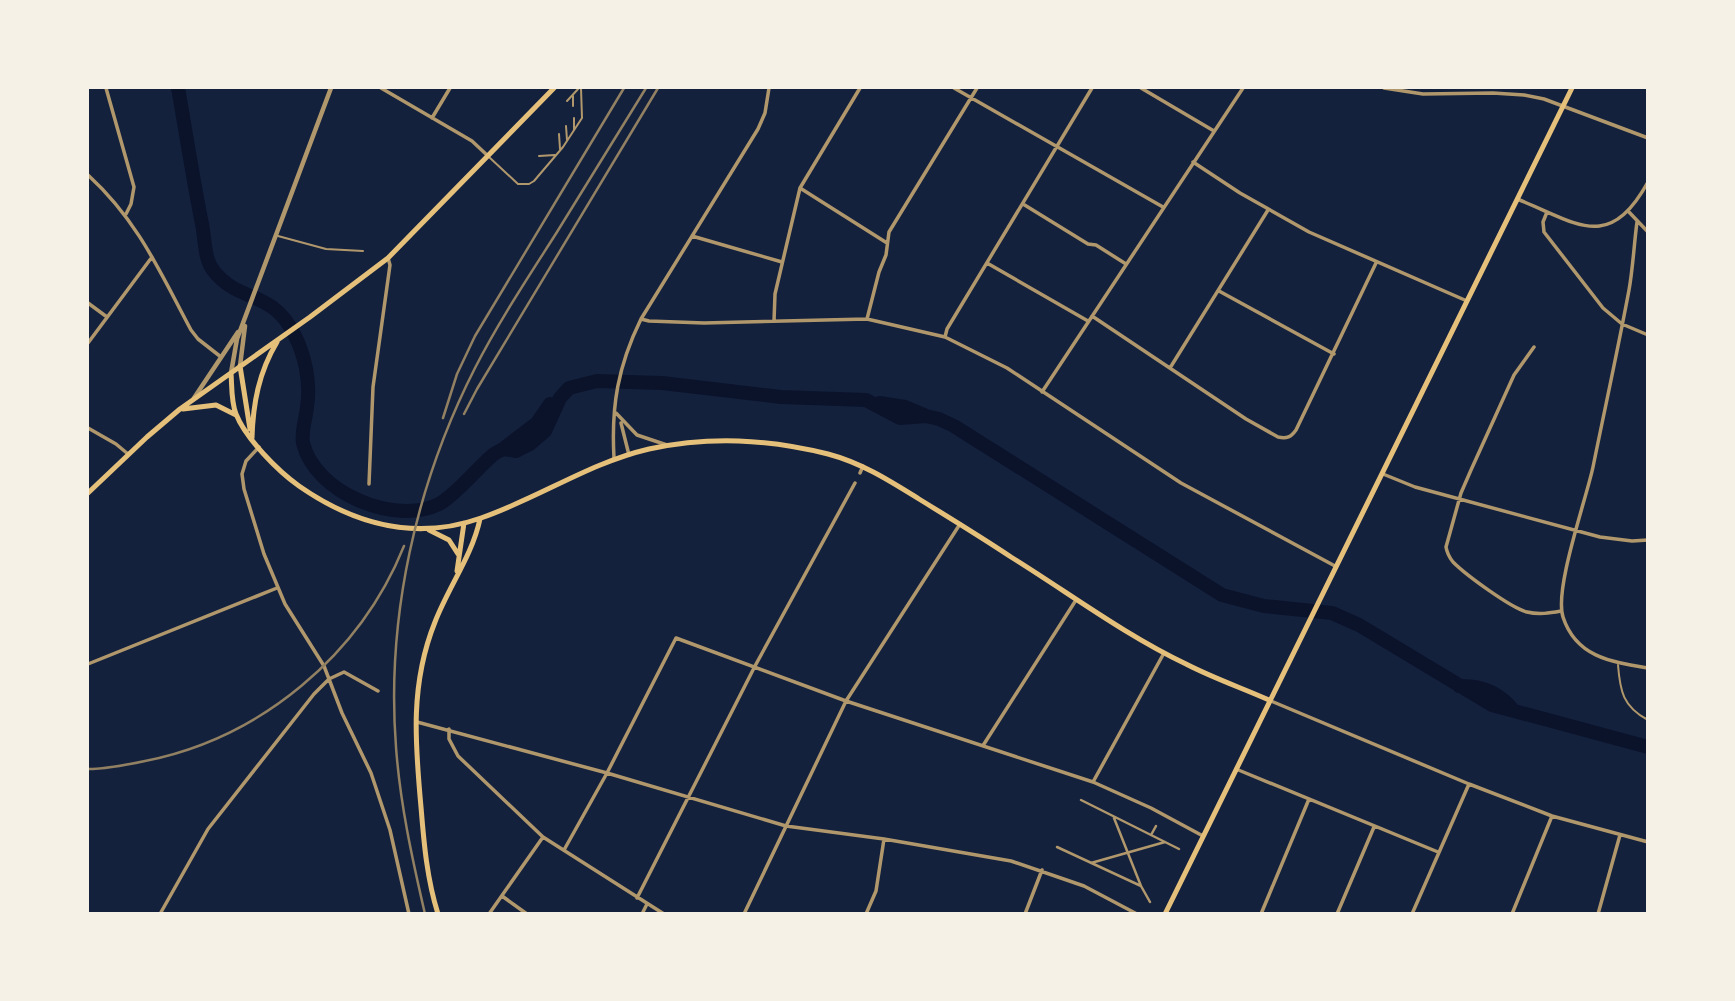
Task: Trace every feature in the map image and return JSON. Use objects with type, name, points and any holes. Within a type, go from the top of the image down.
[{"type":"main road","points":[[88,493],[128,454],[194,399],[388,258],[553,88]]},
{"type":"main road","points":[[1164,914],[1572,88]]},
{"type":"main road","points":[[252,438],[257,388],[265,366],[282,337]]},
{"type":"main road","points":[[240,366],[242,391],[252,438]]},
{"type":"main road","points":[[231,373],[236,415],[276,467],[323,503],[368,522],[399,528],[426,529],[480,519],[614,458],[670,445],[710,440],[766,442],[828,454],[863,466],[961,524],[1164,653],[1269,700]]},
{"type":"main road","points":[[180,410],[216,405],[236,415]]},
{"type":"main road","points":[[438,914],[426,863],[415,722],[420,678],[429,640],[457,574],[467,560],[480,519]]},
{"type":"main road","points":[[457,574],[464,523]]},
{"type":"main road","points":[[426,529],[449,540],[459,556]]},
{"type":"street","points":[[106,88],[134,187],[126,214]]},
{"type":"street","points":[[240,366],[249,308],[331,88]]},
{"type":"street","points":[[381,88],[472,141],[488,156]]},
{"type":"street","points":[[432,118],[450,88]]},
{"type":"street","points":[[614,458],[612,425],[619,373],[631,340],[641,319],[758,130],[765,113],[769,88]]},
{"type":"street","points":[[774,321],[775,294],[800,188],[860,88]]},
{"type":"street","points":[[954,88],[1163,207]]},
{"type":"street","points":[[867,319],[886,255],[889,232],[977,88]]},
{"type":"street","points":[[945,337],[947,329],[1092,88]]},
{"type":"street","points":[[1141,88],[1214,131]]},
{"type":"street","points":[[1042,391],[1243,88]]},
{"type":"street","points":[[1384,88],[1423,94],[1524,95],[1563,106],[1647,138]]},
{"type":"street","points":[[1193,162],[1268,210],[1309,232],[1467,300]]},
{"type":"street","points":[[88,175],[126,214],[191,330],[221,357]]},
{"type":"street","points":[[1517,199],[1577,226],[1597,227],[1616,221],[1628,211],[1647,182]]},
{"type":"street","points":[[800,188],[887,243]]},
{"type":"street","points":[[1022,203],[1126,264]]},
{"type":"street","points":[[1170,368],[1268,210]]},
{"type":"street","points":[[1628,211],[1647,232]]},
{"type":"street","points":[[1547,212],[1543,222],[1544,232],[1595,300],[1622,324],[1647,335]]},
{"type":"street","points":[[1637,222],[1630,288],[1590,481],[1564,579],[1561,611],[1570,633],[1592,655],[1618,664],[1647,667]]},
{"type":"street","points":[[692,236],[782,262]]},
{"type":"street","points":[[88,343],[152,257]]},
{"type":"street","points":[[369,484],[373,387],[390,265],[388,258]]},
{"type":"street","points":[[988,263],[1088,321]]},
{"type":"street","points":[[1092,316],[1268,432],[1278,437],[1289,437],[1296,430],[1334,354],[1376,263]]},
{"type":"street","points":[[1218,290],[1334,354]]},
{"type":"street","points":[[88,303],[107,317]]},
{"type":"street","points":[[194,399],[246,319]]},
{"type":"street","points":[[231,373],[237,339],[246,319]]},
{"type":"street","points":[[641,319],[704,323],[867,319],[945,337],[994,360],[1181,483],[1335,566]]},
{"type":"street","points":[[1534,347],[1514,375],[1466,481],[1447,539],[1448,554],[1514,607],[1541,614],[1561,611]]},
{"type":"street","points":[[615,411],[637,435],[670,445]]},
{"type":"street","points":[[620,419],[629,454]]},
{"type":"street","points":[[88,428],[128,454]]},
{"type":"street","points":[[259,447],[246,461],[242,480],[264,554],[277,588],[317,652],[377,791],[390,830],[410,914]]},
{"type":"street","points":[[860,473],[863,466]]},
{"type":"street","points":[[1381,473],[1415,487],[1616,540],[1647,540]]},
{"type":"street","points":[[637,898],[691,797],[755,666],[855,483]]},
{"type":"street","points":[[744,914],[846,701],[961,524]]},
{"type":"street","points":[[88,664],[277,588]]},
{"type":"street","points":[[983,745],[1077,598]]},
{"type":"street","points":[[564,850],[676,638],[846,701],[1093,782],[1152,808],[1203,836]]},
{"type":"street","points":[[1093,782],[1164,653]]},
{"type":"street","points":[[160,914],[198,844],[213,823],[301,708],[329,679],[344,672],[378,691]]},
{"type":"street","points":[[1269,700],[1552,816],[1647,842]]},
{"type":"street","points":[[415,722],[607,773],[786,826],[1011,860],[1084,886],[1138,914]]},
{"type":"street","points":[[449,729],[449,739],[458,756],[543,837],[664,914]]},
{"type":"street","points":[[1236,769],[1438,852]]},
{"type":"street","points":[[1412,914],[1469,784]]},
{"type":"street","points":[[1261,914],[1309,799]]},
{"type":"street","points":[[1081,800],[1179,849]]},
{"type":"street","points":[[1114,816],[1141,886],[1150,902]]},
{"type":"street","points":[[1513,914],[1552,816]]},
{"type":"street","points":[[1151,835],[1156,826]]},
{"type":"street","points":[[1337,914],[1374,827]]},
{"type":"street","points":[[1598,914],[1620,835]]},
{"type":"street","points":[[489,914],[543,837]]},
{"type":"street","points":[[866,914],[876,891],[884,839]]},
{"type":"street","points":[[1091,863],[1165,842]]},
{"type":"street","points":[[1057,847],[1141,886]]},
{"type":"street","points":[[1025,914],[1042,870]]},
{"type":"street","points":[[502,896],[527,914]]},
{"type":"street","points":[[642,914],[647,904]]},
{"type":"lane","points":[[567,101],[580,88]]},
{"type":"lane","points":[[488,156],[518,184],[534,181],[574,131],[583,111],[580,88]]},
{"type":"lane","points":[[573,95],[573,106]]},
{"type":"lane","points":[[574,118],[574,131]]},
{"type":"lane","points":[[566,126],[567,141]]},
{"type":"lane","points":[[559,134],[560,150]]},
{"type":"lane","points":[[539,156],[556,155]]},
{"type":"lane","points":[[504,172],[508,168]]},
{"type":"lane","points":[[277,236],[326,249],[363,251]]},
{"type":"lane","points":[[1618,664],[1624,700],[1635,713],[1647,720]]},
{"type":"waterway","points":[[178,88],[210,265],[223,281],[276,310],[294,334],[308,379],[303,443],[310,461],[323,477],[359,500],[380,508],[401,511],[421,510],[439,504],[494,454],[503,449],[516,451],[530,444],[545,431],[560,398],[569,388],[597,381],[662,383],[781,397],[866,400],[900,418],[926,416],[954,426],[1222,595],[1264,606],[1332,613],[1359,625],[1492,705],[1648,747]]},
{"type":"waterway","points":[[880,403],[905,407],[924,415]]},
{"type":"waterway","points":[[503,449],[537,423],[550,404]]},
{"type":"waterway","points":[[1459,686],[1490,691],[1503,699],[1514,711]]},
{"type":"railway","points":[[443,418],[457,374],[475,336],[624,88]]},
{"type":"railway","points":[[425,914],[400,789],[394,698],[401,601],[421,505],[454,412],[484,350],[646,88]]},
{"type":"railway","points":[[464,414],[658,88]]},
{"type":"railway","points":[[88,769],[131,764],[188,750],[228,733],[266,712],[302,686],[333,656],[361,622],[385,586],[404,546]]}]
